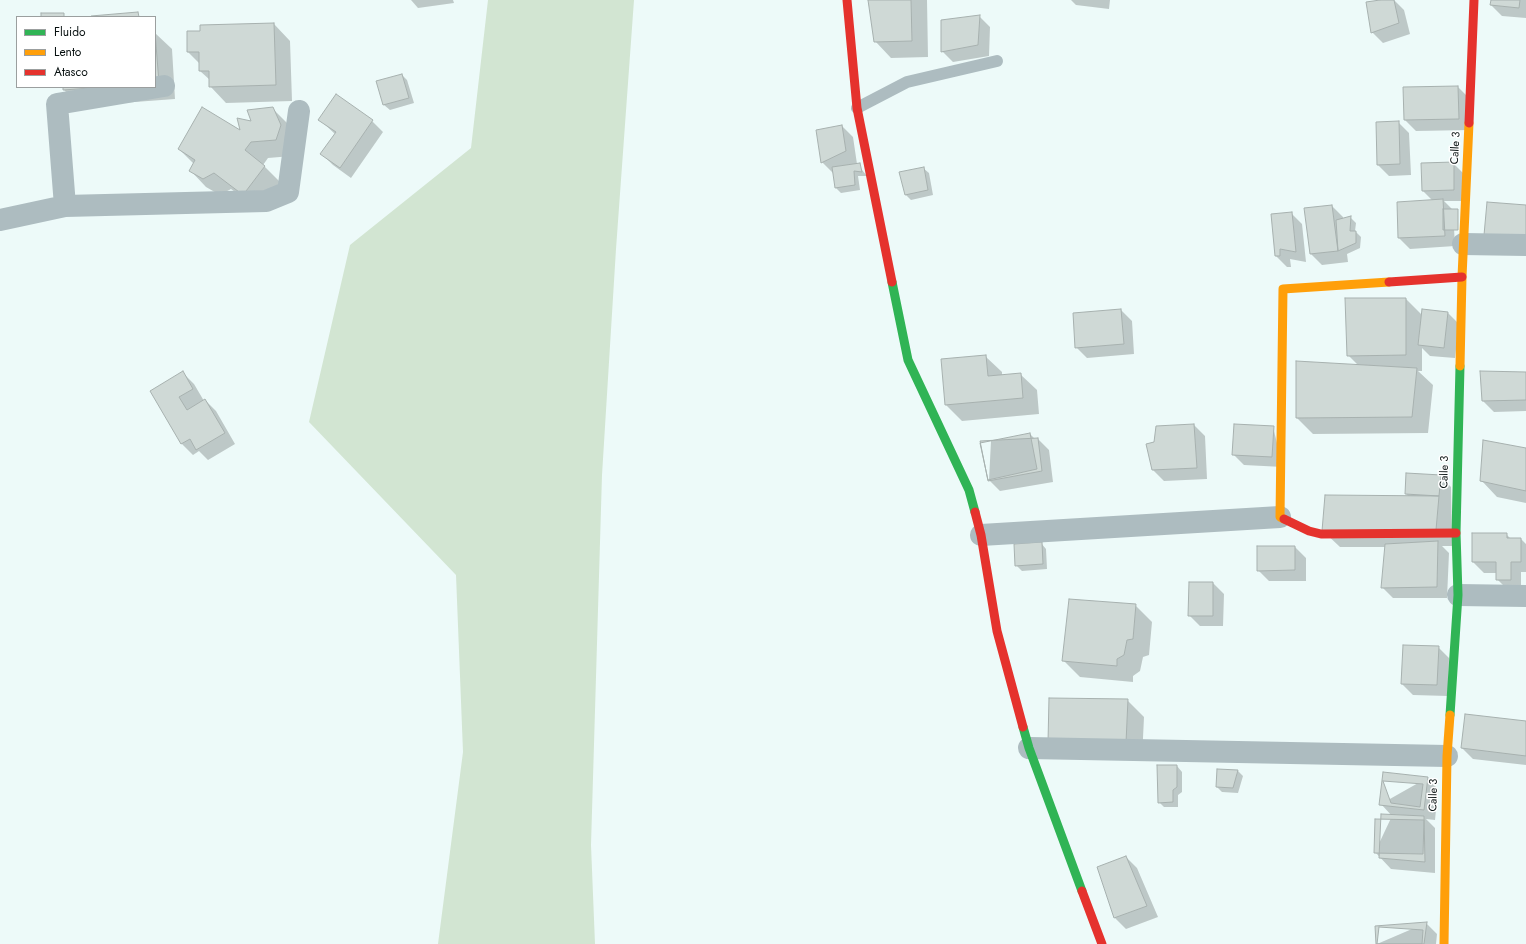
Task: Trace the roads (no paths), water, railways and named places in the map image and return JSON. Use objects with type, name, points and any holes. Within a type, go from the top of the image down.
[{"type":"street","points":[[847,0],[857,108],[908,360],[969,490],[981,535],[997,632],[1030,748],[1102,944]]},
{"type":"street","name":"Calle 3","points":[[1444,944],[1447,756],[1458,595],[1456,533],[1463,244],[1474,0]]},
{"type":"street","points":[[156,87],[164,86]]},
{"type":"street","points":[[65,206],[57,104],[152,88]]},
{"type":"street","points":[[0,220],[65,206],[266,201],[288,192],[299,111]]},
{"type":"street","points":[[1463,244],[1526,245]]},
{"type":"street","points":[[1280,517],[1283,289],[1462,277]]},
{"type":"street","points":[[981,535],[1280,517],[1309,531],[1321,534],[1456,533]]},
{"type":"street","points":[[1458,595],[1526,596]]},
{"type":"street","points":[[1030,748],[1447,756]]},
{"type":"lane","points":[[857,108],[907,82],[997,61]]}]
